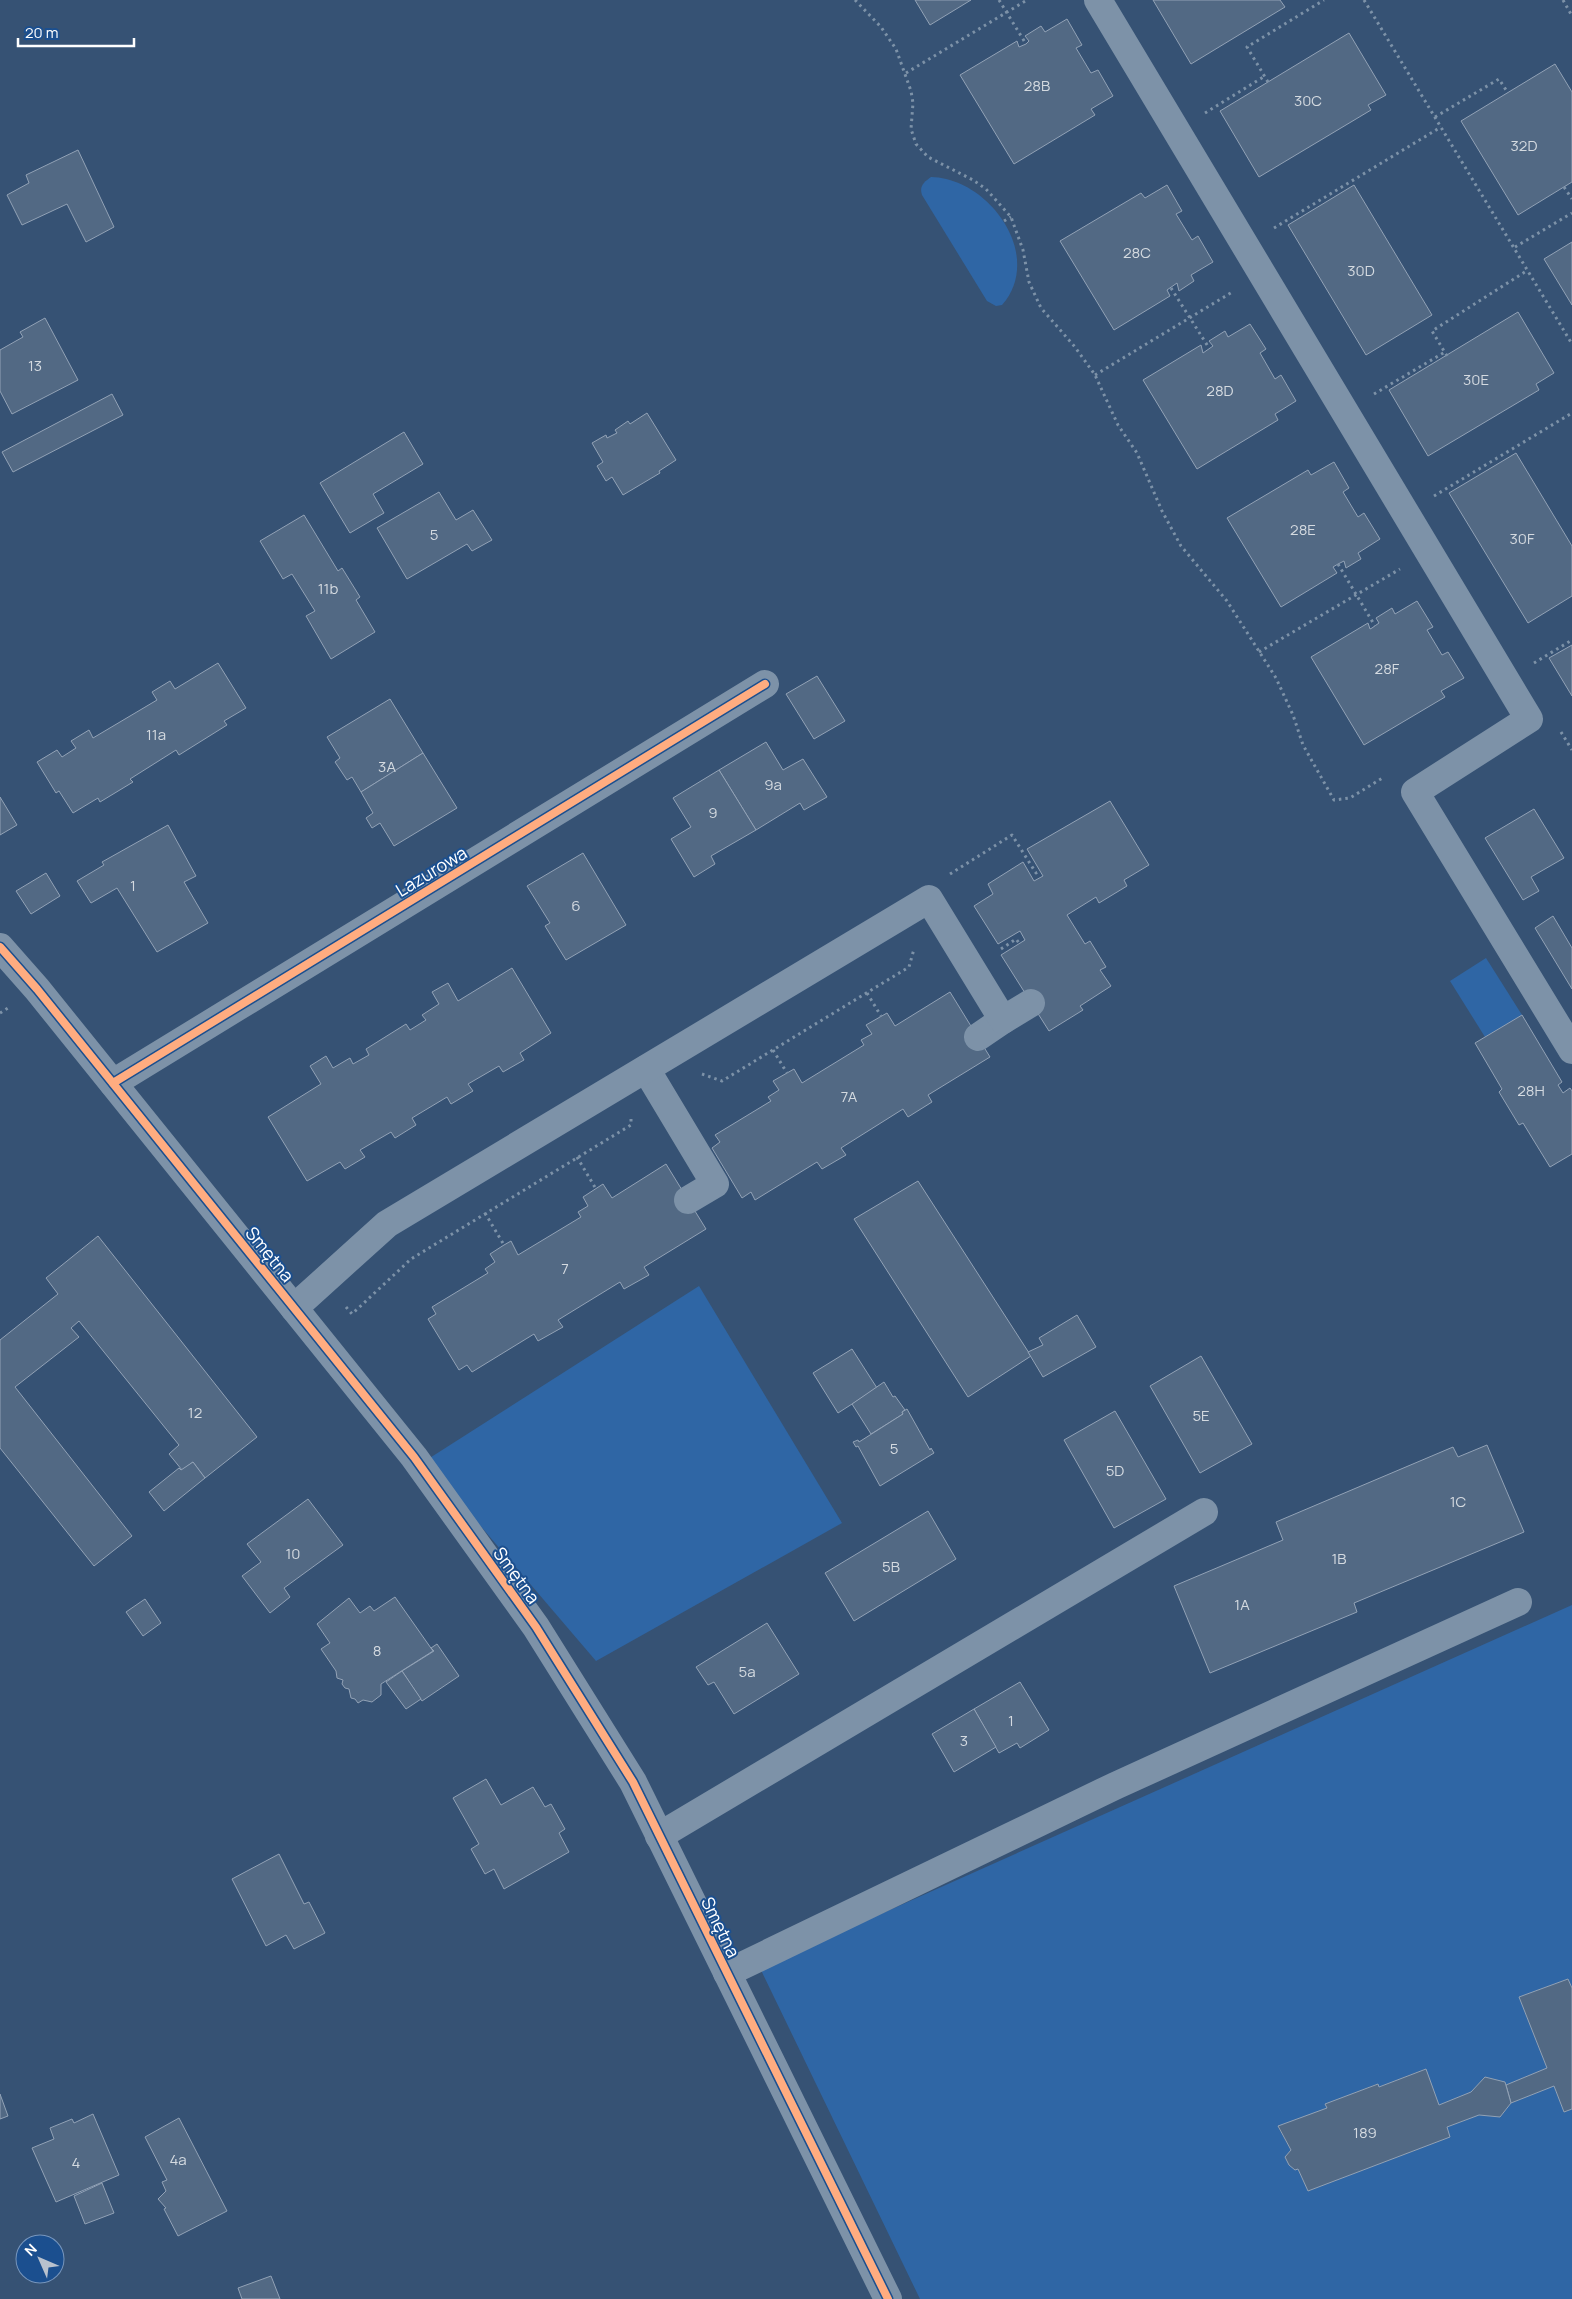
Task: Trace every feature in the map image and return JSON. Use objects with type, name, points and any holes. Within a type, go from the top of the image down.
[{"type":"street","points":[[1098,0],[1529,720],[1415,792],[1572,1050]]},
{"type":"street","name":"Lazurowa","points":[[113,1083],[765,684]]},
{"type":"street","points":[[294,1308],[387,1224],[929,899],[1004,1020]]},
{"type":"street","name":"Smętna","points":[[0,947],[113,1083],[414,1457],[536,1627],[633,1782],[888,2299]]},
{"type":"street","points":[[978,1037],[1031,1003]]},
{"type":"street","points":[[646,1069],[715,1184],[688,1200]]},
{"type":"street","points":[[659,1836],[1204,1512]]},
{"type":"street","points":[[727,1973],[1115,1786],[1518,1602]]},
{"type":"path","points":[[854,0],[881,27],[896,49],[906,73],[913,104],[911,129],[916,144],[928,158],[973,180],[986,189],[1011,217],[1023,250],[1029,282],[1041,308],[1075,347],[1095,375],[1118,425],[1137,453],[1162,511],[1181,546],[1227,601],[1276,678],[1293,715],[1303,745],[1334,800],[1350,798],[1392,773]]},
{"type":"path","points":[[999,0],[1026,44]]},
{"type":"path","points":[[906,73],[1027,0]]},
{"type":"path","points":[[1268,82],[1247,47],[1324,0]]},
{"type":"path","points":[[1364,0],[1572,344]]},
{"type":"path","points":[[1563,0],[1572,16]]},
{"type":"path","points":[[1200,116],[1265,76]]},
{"type":"path","points":[[1435,117],[1499,79],[1508,93]]},
{"type":"path","points":[[1268,231],[1323,202],[1350,181],[1441,127]]},
{"type":"path","points":[[1564,186],[1572,199]]},
{"type":"path","points":[[1515,247],[1572,213]]},
{"type":"path","points":[[1004,221],[1011,217]]},
{"type":"path","points":[[1370,396],[1446,354],[1432,331],[1528,270]]},
{"type":"path","points":[[1171,288],[1209,348]]},
{"type":"path","points":[[1095,375],[1229,294]]},
{"type":"path","points":[[1431,498],[1572,413]]},
{"type":"path","points":[[1482,467],[1484,471]]},
{"type":"path","points":[[1338,564],[1375,626]]},
{"type":"path","points":[[1259,652],[1392,574]]},
{"type":"path","points":[[1531,664],[1572,640]]},
{"type":"path","points":[[948,874],[1012,835],[1036,873],[1040,871]]},
{"type":"path","points":[[995,953],[1016,939],[1019,943]]},
{"type":"path","points":[[866,993],[881,1016]]},
{"type":"path","points":[[773,1050],[787,1073]]},
{"type":"path","points":[[577,1157],[596,1189]]},
{"type":"path","points":[[485,1213],[504,1245]]},
{"type":"shaded area","points":[[931,177],[952,181],[973,191],[990,205],[1004,223],[1014,243],[1017,264],[1014,285],[1002,305],[996,306],[987,301],[922,195],[921,189],[923,184]]},
{"type":"shaded area","points":[[1486,958],[1522,1015],[1485,1037],[1450,981]]},
{"type":"shaded area","points":[[699,1286],[842,1523],[596,1661],[425,1461]]},
{"type":"shaded area","points":[[1572,1605],[1572,1988],[1568,1979],[1519,1997],[1547,2068],[1506,2085],[1505,2082],[1485,2077],[1471,2092],[1439,2105],[1425,2069],[1379,2087],[1377,2084],[1326,2104],[1327,2108],[1278,2127],[1291,2150],[1285,2157],[1295,2170],[1298,2169],[1308,2191],[1450,2137],[1447,2127],[1479,2115],[1500,2117],[1511,2103],[1554,2086],[1564,2112],[1572,2109],[1572,2299],[920,2299],[760,1968]]},
{"type":"building","points":[[915,0],[971,0],[930,25]]},
{"type":"building","points":[[1153,0],[1280,0],[1285,7],[1191,64]]},
{"type":"building","points":[[1067,19],[1082,45],[1076,48],[1091,73],[1098,70],[1113,96],[1091,109],[1095,115],[1014,164],[960,75],[1017,41],[1019,47],[1026,44],[1029,41],[1025,36],[1041,26],[1045,32]]},
{"type":"building","points":[[1349,33],[1386,95],[1368,105],[1371,110],[1259,177],[1220,111]]},
{"type":"building","points":[[1555,64],[1572,92],[1572,182],[1518,215],[1461,121]]},
{"type":"building","points":[[78,150],[114,227],[86,242],[67,204],[22,225],[7,195],[29,183],[26,175]]},
{"type":"building","points":[[1167,185],[1182,211],[1176,214],[1192,240],[1198,236],[1213,262],[1191,275],[1194,281],[1179,291],[1177,283],[1167,290],[1170,296],[1114,330],[1060,241],[1141,193],[1145,198]]},
{"type":"building","points":[[1354,185],[1432,315],[1366,355],[1288,225]]},
{"type":"building","points":[[1572,242],[1572,305],[1544,259]]},
{"type":"building","points":[[1518,312],[1554,373],[1536,384],[1539,390],[1428,456],[1389,390]]},
{"type":"building","points":[[45,318],[78,380],[12,414],[0,391],[0,350],[23,337],[20,332]]},
{"type":"building","points":[[1250,324],[1266,349],[1260,353],[1275,379],[1281,375],[1296,401],[1275,414],[1278,420],[1197,469],[1143,380],[1201,345],[1203,353],[1213,346],[1209,341],[1225,331],[1228,337]]},
{"type":"building","points":[[112,394],[123,415],[13,472],[2,452]]},
{"type":"building","points":[[647,413],[676,460],[659,471],[660,473],[623,495],[612,477],[606,481],[597,466],[603,462],[592,443],[606,435],[607,438],[617,433],[615,430],[628,421],[630,424]]},
{"type":"building","points":[[404,432],[423,464],[373,494],[384,513],[350,533],[320,483]]},
{"type":"building","points":[[1516,453],[1572,546],[1572,596],[1528,623],[1449,493]]},
{"type":"building","points":[[1334,462],[1349,488],[1343,492],[1358,517],[1364,513],[1380,539],[1358,553],[1361,559],[1346,568],[1344,561],[1333,567],[1337,573],[1281,607],[1227,518],[1308,470],[1311,475]]},
{"type":"building","points":[[439,492],[456,520],[473,510],[492,540],[472,551],[467,544],[407,579],[377,528]]},
{"type":"building","points":[[304,515],[338,571],[342,568],[360,597],[356,600],[375,632],[331,659],[306,616],[315,611],[292,574],[283,579],[260,541]]},
{"type":"building","points":[[1417,601],[1433,627],[1427,630],[1442,655],[1448,652],[1464,678],[1441,691],[1445,697],[1364,745],[1311,657],[1368,623],[1370,629],[1372,628],[1379,623],[1376,618],[1392,608],[1395,614]]},
{"type":"building","points":[[1572,645],[1572,696],[1549,658]]},
{"type":"building","points":[[218,663],[246,708],[224,721],[227,725],[179,755],[176,750],[130,779],[133,782],[100,802],[98,798],[73,813],[59,791],[56,793],[37,762],[57,750],[62,757],[76,748],[71,741],[89,730],[93,738],[157,700],[152,692],[170,681],[175,689]]},
{"type":"building","points":[[817,676],[845,721],[814,739],[786,694]]},
{"type":"building","points":[[390,699],[423,753],[361,792],[352,777],[347,780],[335,762],[340,758],[327,737]]},
{"type":"building","points":[[766,742],[783,770],[803,759],[827,797],[804,810],[800,803],[756,830],[719,770]]},
{"type":"building","points":[[423,753],[457,808],[394,846],[380,823],[372,828],[366,818],[373,813],[361,792]]},
{"type":"building","points":[[719,770],[756,830],[711,856],[715,864],[694,877],[671,839],[691,827],[673,798]]},
{"type":"building","points":[[0,797],[17,825],[0,835]]},
{"type":"building","points":[[1110,801],[1149,865],[1124,880],[1127,886],[1099,903],[1096,897],[1067,915],[1085,944],[1090,941],[1106,967],[1100,970],[1111,986],[1080,1006],[1083,1010],[1049,1031],[1001,955],[1025,940],[1020,931],[998,944],[974,906],[993,894],[988,884],[1023,862],[1034,881],[1043,876],[1027,849]]},
{"type":"building","points":[[1534,809],[1564,858],[1531,877],[1539,891],[1523,900],[1485,838]]},
{"type":"building","points":[[168,825],[196,876],[184,882],[208,923],[157,952],[117,888],[91,903],[77,881],[104,865],[102,862]]},
{"type":"building","points":[[583,853],[626,925],[566,960],[545,926],[550,923],[527,886]]},
{"type":"building","points":[[46,873],[60,896],[31,914],[16,891]]},
{"type":"building","points":[[1553,916],[1572,948],[1572,989],[1535,928]]},
{"type":"building","points":[[512,968],[551,1033],[520,1053],[524,1060],[503,1072],[499,1066],[468,1084],[473,1091],[451,1104],[447,1097],[412,1118],[416,1125],[395,1138],[391,1132],[360,1150],[365,1157],[345,1169],[340,1162],[307,1181],[268,1117],[321,1084],[310,1066],[326,1056],[333,1068],[350,1058],[353,1064],[369,1055],[366,1049],[406,1024],[410,1030],[426,1020],[422,1015],[439,1004],[432,992],[448,983],[458,1001]]},
{"type":"building","points":[[950,992],[990,1057],[928,1095],[932,1102],[908,1117],[903,1109],[841,1148],[846,1155],[822,1169],[817,1162],[755,1200],[751,1192],[742,1198],[712,1148],[720,1142],[715,1135],[771,1101],[768,1097],[779,1090],[773,1081],[794,1069],[802,1083],[864,1045],[861,1040],[872,1034],[866,1025],[887,1013],[895,1026]]},
{"type":"building","points":[[1522,1015],[1562,1082],[1558,1085],[1563,1093],[1570,1088],[1572,1091],[1572,1154],[1550,1167],[1523,1123],[1519,1125],[1499,1092],[1502,1089],[1475,1043]]},
{"type":"building","points":[[666,1164],[706,1229],[644,1267],[649,1275],[624,1289],[620,1282],[558,1320],[563,1327],[538,1341],[534,1334],[472,1372],[467,1365],[459,1370],[428,1319],[436,1314],[432,1307],[488,1273],[485,1269],[495,1262],[490,1254],[504,1245],[511,1241],[518,1255],[581,1217],[578,1212],[588,1206],[583,1197],[603,1184],[612,1198]]},
{"type":"building","points":[[918,1181],[1031,1356],[968,1397],[854,1219]]},
{"type":"building","points":[[98,1236],[257,1437],[205,1478],[193,1462],[182,1470],[169,1454],[179,1445],[79,1321],[71,1328],[79,1337],[15,1387],[132,1536],[94,1566],[0,1448],[0,1340],[58,1294],[46,1278]]},
{"type":"building","points":[[1077,1315],[1096,1347],[1043,1377],[1028,1352],[1043,1345],[1039,1338]]},
{"type":"building","points":[[852,1349],[877,1388],[838,1413],[813,1373]]},
{"type":"building","points":[[1201,1356],[1252,1444],[1200,1473],[1150,1386]]},
{"type":"building","points":[[884,1382],[893,1397],[895,1396],[905,1410],[902,1412],[903,1414],[871,1434],[852,1404]]},
{"type":"building","points":[[907,1409],[930,1450],[931,1448],[934,1453],[880,1486],[858,1446],[856,1447],[853,1442],[858,1440],[859,1442],[903,1414],[902,1412]]},
{"type":"building","points":[[1115,1411],[1166,1499],[1114,1528],[1064,1440]]},
{"type":"building","points":[[1487,1445],[1524,1532],[1354,1603],[1357,1612],[1210,1673],[1174,1586],[1283,1540],[1276,1522],[1453,1447],[1458,1457]]},
{"type":"building","points":[[193,1462],[205,1478],[164,1511],[149,1492],[179,1468],[181,1470]]},
{"type":"building","points":[[308,1499],[343,1545],[284,1588],[290,1597],[270,1613],[242,1576],[261,1562],[247,1544]]},
{"type":"building","points":[[928,1511],[956,1559],[854,1621],[825,1573]]},
{"type":"building","points":[[395,1597],[433,1651],[381,1684],[381,1695],[372,1702],[363,1700],[358,1703],[355,1699],[351,1698],[349,1689],[345,1688],[342,1684],[343,1680],[337,1678],[336,1671],[321,1649],[330,1643],[317,1624],[349,1598],[360,1613],[370,1606],[374,1611]]},
{"type":"building","points":[[145,1599],[161,1623],[143,1636],[126,1612]]},
{"type":"building","points":[[767,1623],[799,1674],[734,1714],[714,1682],[708,1685],[696,1667]]},
{"type":"building","points":[[437,1644],[459,1676],[422,1701],[402,1671],[434,1651],[431,1648]]},
{"type":"building","points":[[402,1671],[421,1699],[406,1709],[386,1682]]},
{"type":"building","points":[[1020,1682],[1049,1730],[1020,1748],[1017,1743],[999,1753],[974,1709]]},
{"type":"building","points":[[974,1709],[996,1747],[954,1772],[932,1734]]},
{"type":"building","points":[[486,1779],[501,1805],[533,1787],[545,1807],[551,1804],[565,1829],[559,1833],[569,1852],[504,1889],[494,1869],[485,1874],[471,1849],[479,1844],[453,1798]]},
{"type":"building","points":[[279,1854],[304,1904],[309,1902],[325,1933],[294,1949],[286,1935],[266,1946],[232,1879]]},
{"type":"building","points":[[1568,1979],[1572,1988],[1572,2109],[1564,2112],[1554,2086],[1511,2103],[1506,2085],[1547,2068],[1519,1997]]},
{"type":"building","points":[[1426,2069],[1439,2105],[1471,2092],[1485,2077],[1505,2082],[1511,2103],[1500,2117],[1479,2115],[1447,2127],[1450,2137],[1308,2191],[1298,2169],[1295,2170],[1289,2165],[1285,2157],[1291,2150],[1278,2126],[1327,2108],[1325,2104],[1378,2084],[1379,2087]]},
{"type":"building","points":[[0,2094],[8,2116],[0,2119]]},
{"type":"building","points":[[93,2114],[119,2175],[56,2202],[32,2148],[54,2139],[50,2128],[72,2119],[74,2123]]},
{"type":"building","points":[[179,2118],[227,2211],[178,2236],[164,2209],[166,2208],[158,2199],[166,2191],[162,2182],[167,2180],[145,2137]]},
{"type":"building","points":[[102,2183],[114,2213],[85,2224],[74,2196]]},
{"type":"building","points":[[271,2276],[280,2299],[242,2299],[238,2288]]},
{"type":"cycle path","points":[[113,1083],[765,684]]},
{"type":"cycle path","points":[[0,947],[37,989],[414,1457],[536,1627],[633,1782],[888,2299]]}]
